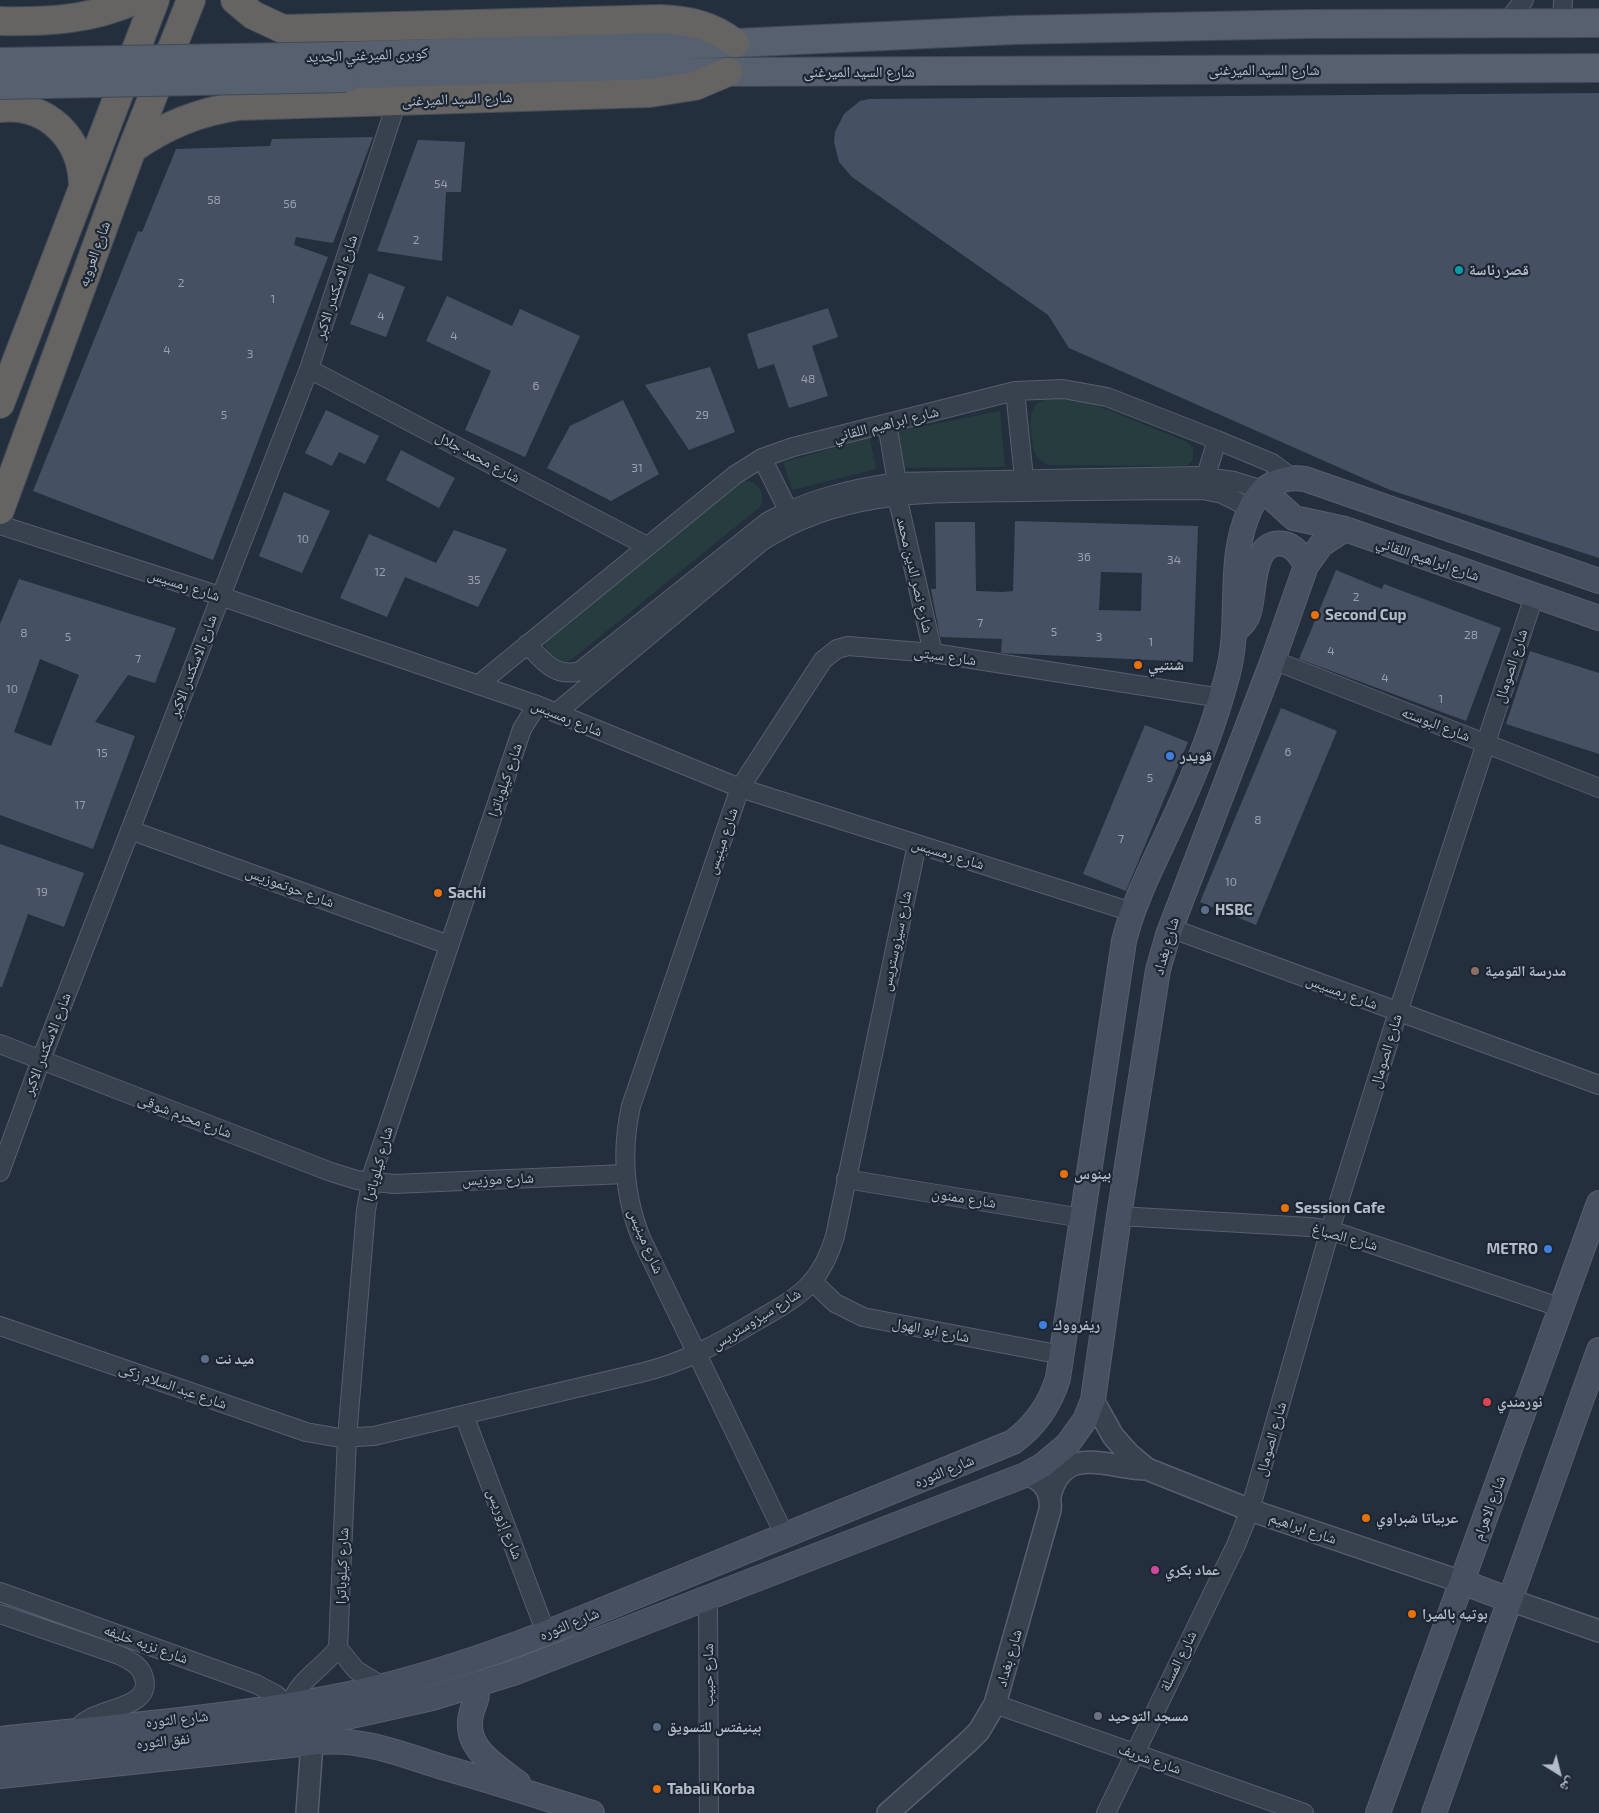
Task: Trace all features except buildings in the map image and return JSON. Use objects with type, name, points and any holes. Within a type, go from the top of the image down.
[{"type":"highway","points":[[0,21],[70,20],[91,16],[135,0]]},
{"type":"highway","points":[[0,404],[155,0]]},
{"type":"highway","name":"شارع العروبه","points":[[0,510],[132,149],[191,0]]},
{"type":"highway","points":[[235,0],[267,23],[283,29],[677,19],[708,27],[722,33],[735,43]]},
{"type":"highway","points":[[10,108],[39,99],[52,82],[55,72],[54,52],[50,42],[45,34],[29,22]]},
{"type":"highway","points":[[292,104],[284,66],[299,29]]},
{"type":"highway","name":"شارع السيد الميرغنى","points":[[132,149],[172,124],[201,113],[239,106],[650,93],[695,86],[728,72]]},
{"type":"highway","points":[[10,108],[36,112],[50,119],[72,141],[83,171],[83,187]]},
{"type":"main road","points":[[735,43],[1030,30],[1308,24],[1497,25],[1562,12],[1599,23]]},
{"type":"main road","points":[[767,72],[768,42]]},
{"type":"main road","name":"كوبرى الميرغني الجديد","points":[[0,62],[345,56],[735,43]]},
{"type":"main road","name":"شارع السيد الميرغنى","points":[[728,72],[1599,68]]},
{"type":"main road","name":"كوبرى الميرغني الجديد","points":[[0,85],[728,72]]},
{"type":"main road","points":[[1062,1355],[1122,950],[1132,912],[1187,790],[1221,698],[1228,671],[1233,632],[1236,559],[1257,499],[1280,481],[1302,480],[1304,486],[1296,496],[1293,509],[1294,518]]},
{"type":"main road","name":"شارع ابراهيم اللقاني","points":[[1302,480],[1599,582]]},
{"type":"main road","name":"شارع ابراهيم اللقاني","points":[[1257,499],[1294,518],[1345,529],[1599,618]]},
{"type":"main road","name":"شارع بغداد","points":[[1093,1400],[1119,1216],[1158,970],[1170,928],[1273,660],[1306,566],[1322,545],[1345,529]]},
{"type":"main road","points":[[1233,632],[1243,624],[1249,614],[1256,570],[1264,550],[1276,544],[1288,546],[1297,552],[1306,566]]},
{"type":"main road","name":"شارع الاهرام","points":[[1378,1813],[1599,1202]]},
{"type":"main road","points":[[1434,1813],[1599,1350]]},
{"type":"main road","name":"شارع الثوره","points":[[0,1739],[289,1705],[382,1686],[467,1662],[546,1633],[1013,1442],[1030,1427],[1045,1409],[1055,1389],[1062,1355]]},
{"type":"main road","name":"شارع الثوره","points":[[325,1723],[389,1709],[474,1685],[708,1598],[1025,1475],[1043,1465],[1067,1445],[1083,1424],[1093,1400]]},
{"type":"main road","points":[[1462,1582],[1510,1600]]},
{"type":"main road","points":[[474,1685],[477,1698],[472,1709],[470,1725],[475,1746],[485,1759],[531,1792],[558,1808],[592,1813]]},
{"type":"main road","points":[[325,1723],[372,1732],[427,1752],[442,1766]]},
{"type":"main road","name":"نفق الثوره","points":[[0,1759],[325,1723]]},
{"type":"main road","points":[[0,1776],[340,1741],[362,1743],[531,1792]]},
{"type":"street","points":[[1497,25],[1512,15],[1524,0]]},
{"type":"street","name":"شارع الاسكندر الاكبر","points":[[0,1172],[41,1060],[309,368],[397,101]]},
{"type":"street","name":"شارع محمد جلال","points":[[309,368],[647,546]]},
{"type":"street","name":"شارع ابراهيم اللقاني","points":[[478,685],[734,475],[762,458],[793,447],[1015,391],[1054,388],[1098,394],[1272,463],[1302,480]]},
{"type":"street","points":[[1015,391],[1024,478]]},
{"type":"street","name":"شارع نصر الدين محمد","points":[[886,424],[897,489],[933,653]]},
{"type":"street","points":[[1206,476],[1217,440]]},
{"type":"street","points":[[762,458],[788,510]]},
{"type":"street","name":"شارع ابراهيم اللقاني","points":[[528,644],[549,667],[556,671],[572,673],[580,671],[748,536],[788,510],[839,492],[1024,478],[1206,476],[1234,481],[1257,499]]},
{"type":"street","name":"شارع ابراهيم اللقاني","points":[[556,713],[772,534],[789,524],[826,509],[897,489],[957,493],[1203,490],[1257,499]]},
{"type":"street","name":"شارع رمسيس","points":[[0,525],[220,596],[478,685],[556,713],[740,788],[1132,912]]},
{"type":"street","name":"شارع الصومال","points":[[1250,1510],[1330,1230],[1398,1012],[1534,596]]},
{"type":"street","name":"شارع سيتى","points":[[740,788],[823,660],[832,652],[842,647],[854,646],[933,653],[1221,698]]},
{"type":"street","name":"شارع البوسته","points":[[1273,660],[1599,788]]},
{"type":"street","name":"شارع كيلوباترا","points":[[338,1648],[347,1438],[366,1210],[371,1183],[379,1152],[522,729],[537,706]]},
{"type":"street","name":"شارع مينيس","points":[[740,788],[631,1106],[625,1144],[625,1174],[638,1230],[785,1536]]},
{"type":"street","name":"شارع حوتموزيس","points":[[130,830],[450,945]]},
{"type":"street","name":"شارع سيزوستريس","points":[[347,1438],[374,1436],[652,1370],[698,1354],[788,1302],[812,1281],[824,1264],[832,1246],[917,844]]},
{"type":"street","name":"شارع رمسيس","points":[[1170,928],[1599,1085]]},
{"type":"street","name":"شارع محرم شوقى","points":[[0,1044],[337,1174],[371,1183]]},
{"type":"street","name":"شارع موزيس","points":[[371,1183],[402,1184],[625,1174]]},
{"type":"street","name":"شارع ممنون","points":[[846,1179],[1082,1218]]},
{"type":"street","name":"شارع الصباغ","points":[[1119,1216],[1310,1227],[1330,1230],[1562,1308]]},
{"type":"street","name":"شارع ابو الهول","points":[[812,1281],[835,1303],[863,1317],[1062,1355]]},
{"type":"street","name":"شارع عبد السلام زكى","points":[[0,1326],[306,1432],[326,1437],[347,1438]]},
{"type":"street","name":"شارع ابراهيم","points":[[1093,1400],[1113,1436],[1129,1454],[1147,1469]]},
{"type":"street","name":"شارع إزوريس","points":[[464,1415],[546,1633]]},
{"type":"street","name":"شارع ابراهيم","points":[[1050,1496],[1060,1474],[1081,1462],[1093,1461],[1122,1467],[1147,1469],[1250,1510],[1462,1582]]},
{"type":"street","points":[[1025,1475],[1038,1480],[1050,1496]]},
{"type":"street","name":"شارع بغداد","points":[[888,1813],[968,1742],[979,1730],[995,1704],[1050,1510],[1050,1496]]},
{"type":"street","name":"شارع المسلة","points":[[1106,1813],[1133,1753],[1236,1545],[1250,1510]]},
{"type":"street","name":"شارع نزيه خليفه","points":[[0,1592],[251,1682],[275,1694],[289,1705]]},
{"type":"street","name":"شارع حبيب","points":[[708,1598],[709,1813]]},
{"type":"street","points":[[1510,1600],[1599,1631]]},
{"type":"street","name":"شارع نزيه خليفه","points":[[0,1614],[119,1655],[132,1661],[141,1671],[145,1684],[143,1693],[137,1700],[90,1716],[76,1730]]},
{"type":"street","points":[[289,1705],[300,1685],[326,1663],[338,1648],[356,1670],[382,1686]]},
{"type":"street","name":"شارع شريف","points":[[995,1704],[1304,1813]]},
{"type":"street","points":[[307,1813],[312,1743]]},
{"type":"green space","points":[[1062,397],[1096,405],[1187,442],[1193,447],[1193,459],[1188,465],[1180,466],[1046,464],[1039,459],[1033,448],[1032,411],[1035,405],[1041,401]]},
{"type":"green space","points":[[1000,411],[1005,467],[901,468],[898,431]]},
{"type":"green space","points":[[870,438],[876,469],[792,490],[783,462]]},
{"type":"green space","points":[[741,481],[752,482],[759,488],[762,496],[760,507],[571,660],[561,663],[547,655],[546,640]]},
{"type":"place","name":"قصر رئاسة","points":[[1459,270]]},
{"type":"place","name":"Second Cup","points":[[1315,615]]},
{"type":"place","name":"شنتيي","points":[[1138,665]]},
{"type":"place","name":"قويدر","points":[[1170,756]]},
{"type":"place","name":"Sachi","points":[[438,893]]},
{"type":"place","name":"HSBC","points":[[1205,910]]},
{"type":"place","name":"مدرسة القومية","points":[[1475,971]]},
{"type":"place","name":"بينوس","points":[[1064,1174]]},
{"type":"place","name":"Session Cafe","points":[[1285,1208]]},
{"type":"place","name":"METRO","points":[[1548,1249]]},
{"type":"place","name":"ريفرووك","points":[[1043,1325]]},
{"type":"place","name":"ميد نت","points":[[205,1359]]},
{"type":"place","name":"نورمندي","points":[[1487,1402]]},
{"type":"place","name":"عربياتا شبراوي","points":[[1366,1518]]},
{"type":"place","name":"عماد بكري","points":[[1155,1570]]},
{"type":"place","name":"بوتيه بالميرا","points":[[1412,1614]]},
{"type":"place","name":"مسجد التوحيد","points":[[1098,1716]]},
{"type":"place","name":"بينيفتس للتسويق","points":[[657,1727]]},
{"type":"place","name":"Tabali Korba","points":[[657,1789]]}]
